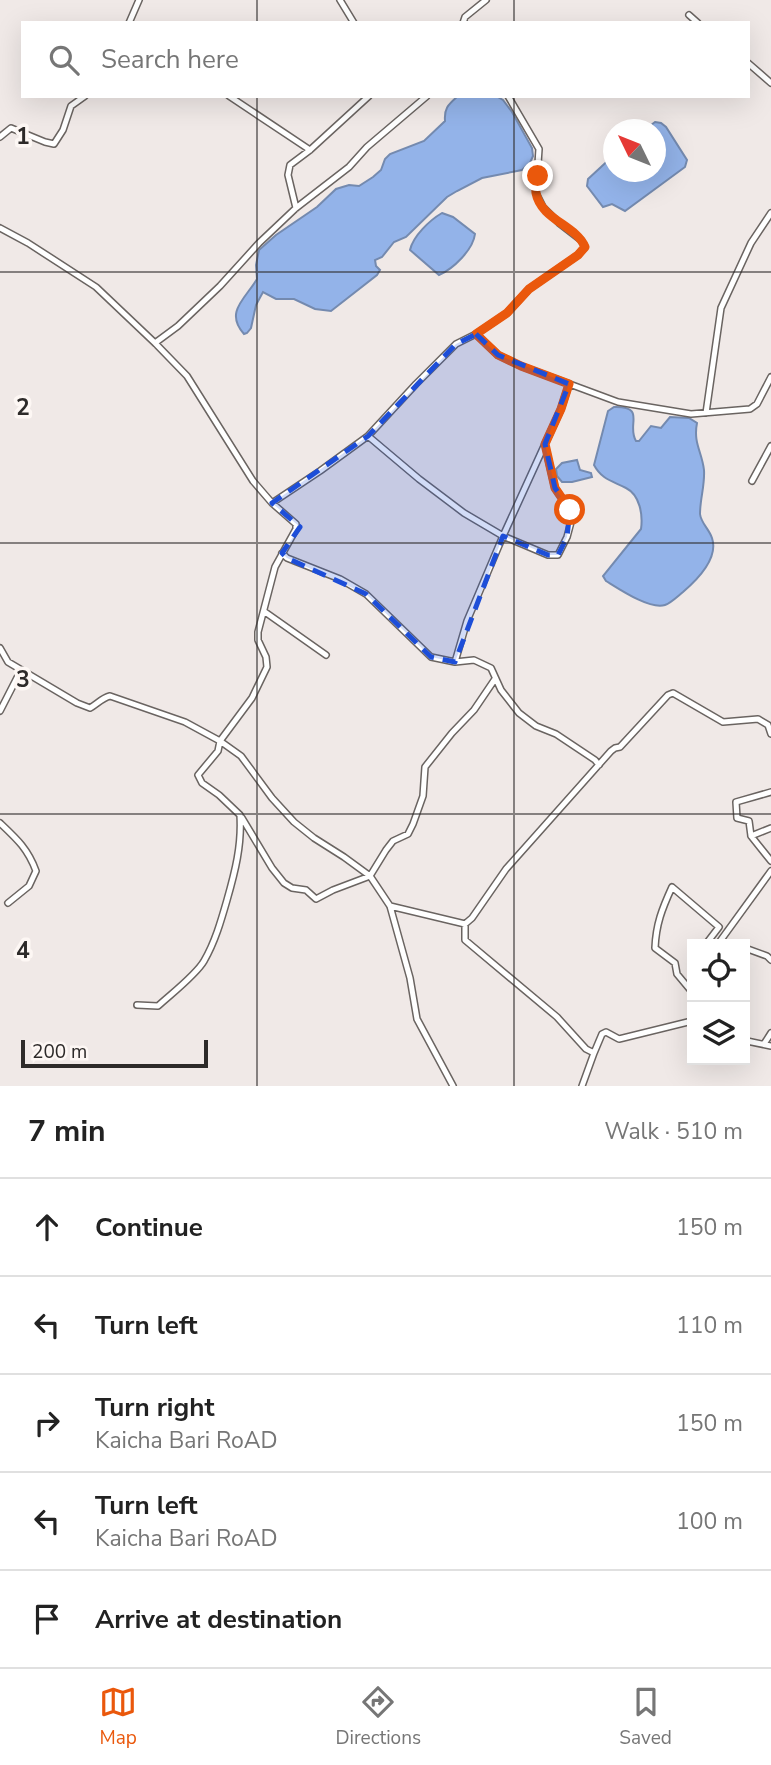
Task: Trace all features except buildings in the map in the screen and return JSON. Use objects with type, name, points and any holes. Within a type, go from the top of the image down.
[{"type":"street","points":[[131,21],[139,0]]},
{"type":"street","points":[[340,0],[353,21]]},
{"type":"street","points":[[464,21],[486,0]]},
{"type":"street","points":[[689,15],[696,21]]},
{"type":"street","points":[[750,65],[771,83]]},
{"type":"street","points":[[0,137],[11,128],[54,144],[63,130],[71,106],[82,98]]},
{"type":"street","points":[[232,98],[310,150]]},
{"type":"street","points":[[296,208],[289,175],[290,164],[310,150],[367,98]]},
{"type":"street","points":[[155,343],[178,326],[220,286],[296,208],[348,167],[367,147],[425,98]]},
{"type":"street","points":[[272,503],[368,436],[457,344],[507,313],[529,289],[578,255],[585,247],[582,240],[543,207],[536,193],[539,149],[509,98]]},
{"type":"street","points":[[706,413],[721,308],[751,243],[771,213]]},
{"type":"street","points":[[0,228],[96,287],[155,343],[187,376],[253,481],[272,503],[296,524],[294,536],[275,567],[258,632],[267,667],[252,698],[220,741],[218,751],[198,775],[202,783],[240,815],[284,883],[292,888],[306,890],[316,899],[370,876],[393,841],[408,834],[423,796],[425,766],[474,710],[495,679]]},
{"type":"street","points":[[476,334],[498,355],[569,384],[618,402],[691,414],[750,409],[757,404],[771,377]]},
{"type":"street","points":[[455,662],[467,621],[561,409],[569,384]]},
{"type":"street","points":[[368,436],[464,513],[503,536],[548,555],[558,555],[567,537],[571,522],[570,510],[555,488],[545,444]]},
{"type":"street","points":[[752,481],[771,446]]},
{"type":"street","points":[[282,553],[287,558],[340,579],[366,594],[431,657],[455,662],[474,660],[491,668],[495,679],[519,713],[536,726],[556,734],[595,760],[598,765]]},
{"type":"street","points":[[265,612],[326,655]]},
{"type":"street","points":[[0,648],[9,662],[77,703],[90,708],[110,696],[185,722],[220,741],[241,756],[293,822],[370,876],[390,906],[410,978],[417,1018],[453,1086]]},
{"type":"street","points":[[0,711],[21,670]]},
{"type":"street","points":[[594,1053],[586,1049],[557,1017],[465,940],[465,924],[506,869],[598,765],[611,751],[620,747],[668,695],[673,693],[723,722],[758,719],[768,725],[771,734]]},
{"type":"street","points":[[771,792],[736,802],[737,818],[749,821],[751,836],[771,861]]},
{"type":"street","points":[[137,1005],[158,1006],[203,963],[218,930],[236,870],[242,832],[240,815]]},
{"type":"street","points":[[0,823],[30,855],[36,872],[29,886],[8,903]]},
{"type":"street","points":[[751,836],[771,828]]},
{"type":"street","points":[[722,939],[771,870]]},
{"type":"street","points":[[687,986],[677,974],[674,963],[655,948],[656,929],[672,887],[719,927],[710,939]]},
{"type":"street","points":[[390,906],[465,924]]},
{"type":"street","points":[[750,950],[770,957]]},
{"type":"street","points":[[582,1086],[602,1034],[606,1032],[620,1039],[687,1022]]},
{"type":"street","points":[[764,1044],[771,1033]]},
{"type":"street","points":[[750,1042],[771,1046]]},
{"type":"highlighted area","points":[[476,334],[498,355],[569,384],[545,444],[555,488],[570,510],[567,537],[558,555],[548,555],[503,536],[455,662],[431,657],[366,594],[287,558],[282,553],[300,527],[272,503],[368,436],[456,344]]},
{"type":"water","points":[[456,98],[503,100],[532,148],[530,163],[522,170],[482,178],[447,197],[406,237],[394,242],[382,257],[375,260],[380,270],[377,275],[331,311],[315,309],[294,299],[276,299],[263,292],[256,305],[251,328],[244,334],[238,326],[236,312],[257,279],[259,250],[317,207],[336,189],[349,185],[359,186],[381,170],[390,154],[424,141],[445,121],[447,107]]},
{"type":"water","points":[[666,127],[687,160],[685,167],[666,181]]},
{"type":"water","points":[[603,165],[603,182],[665,182],[625,211],[612,204],[603,207],[587,186],[588,179]]},
{"type":"water","points":[[442,213],[453,217],[475,234],[461,258],[439,275],[410,250],[423,229]]},
{"type":"water","points":[[614,407],[633,413],[636,441],[639,441],[651,426],[661,428],[670,417],[689,418],[697,423],[697,442],[704,470],[700,514],[712,538],[712,554],[710,561],[694,581],[665,605],[659,606],[635,598],[606,581],[603,576],[641,529],[642,524],[635,495],[604,477],[594,465],[608,411]]},
{"type":"water","points":[[577,460],[580,470],[591,473],[592,477],[562,482],[556,469],[562,463]]},
{"type":"route","points":[[538,176],[536,193],[543,207],[582,240],[585,247],[578,255],[529,289],[507,313],[476,334],[498,355],[569,384],[545,444],[555,488],[570,510]]}]
